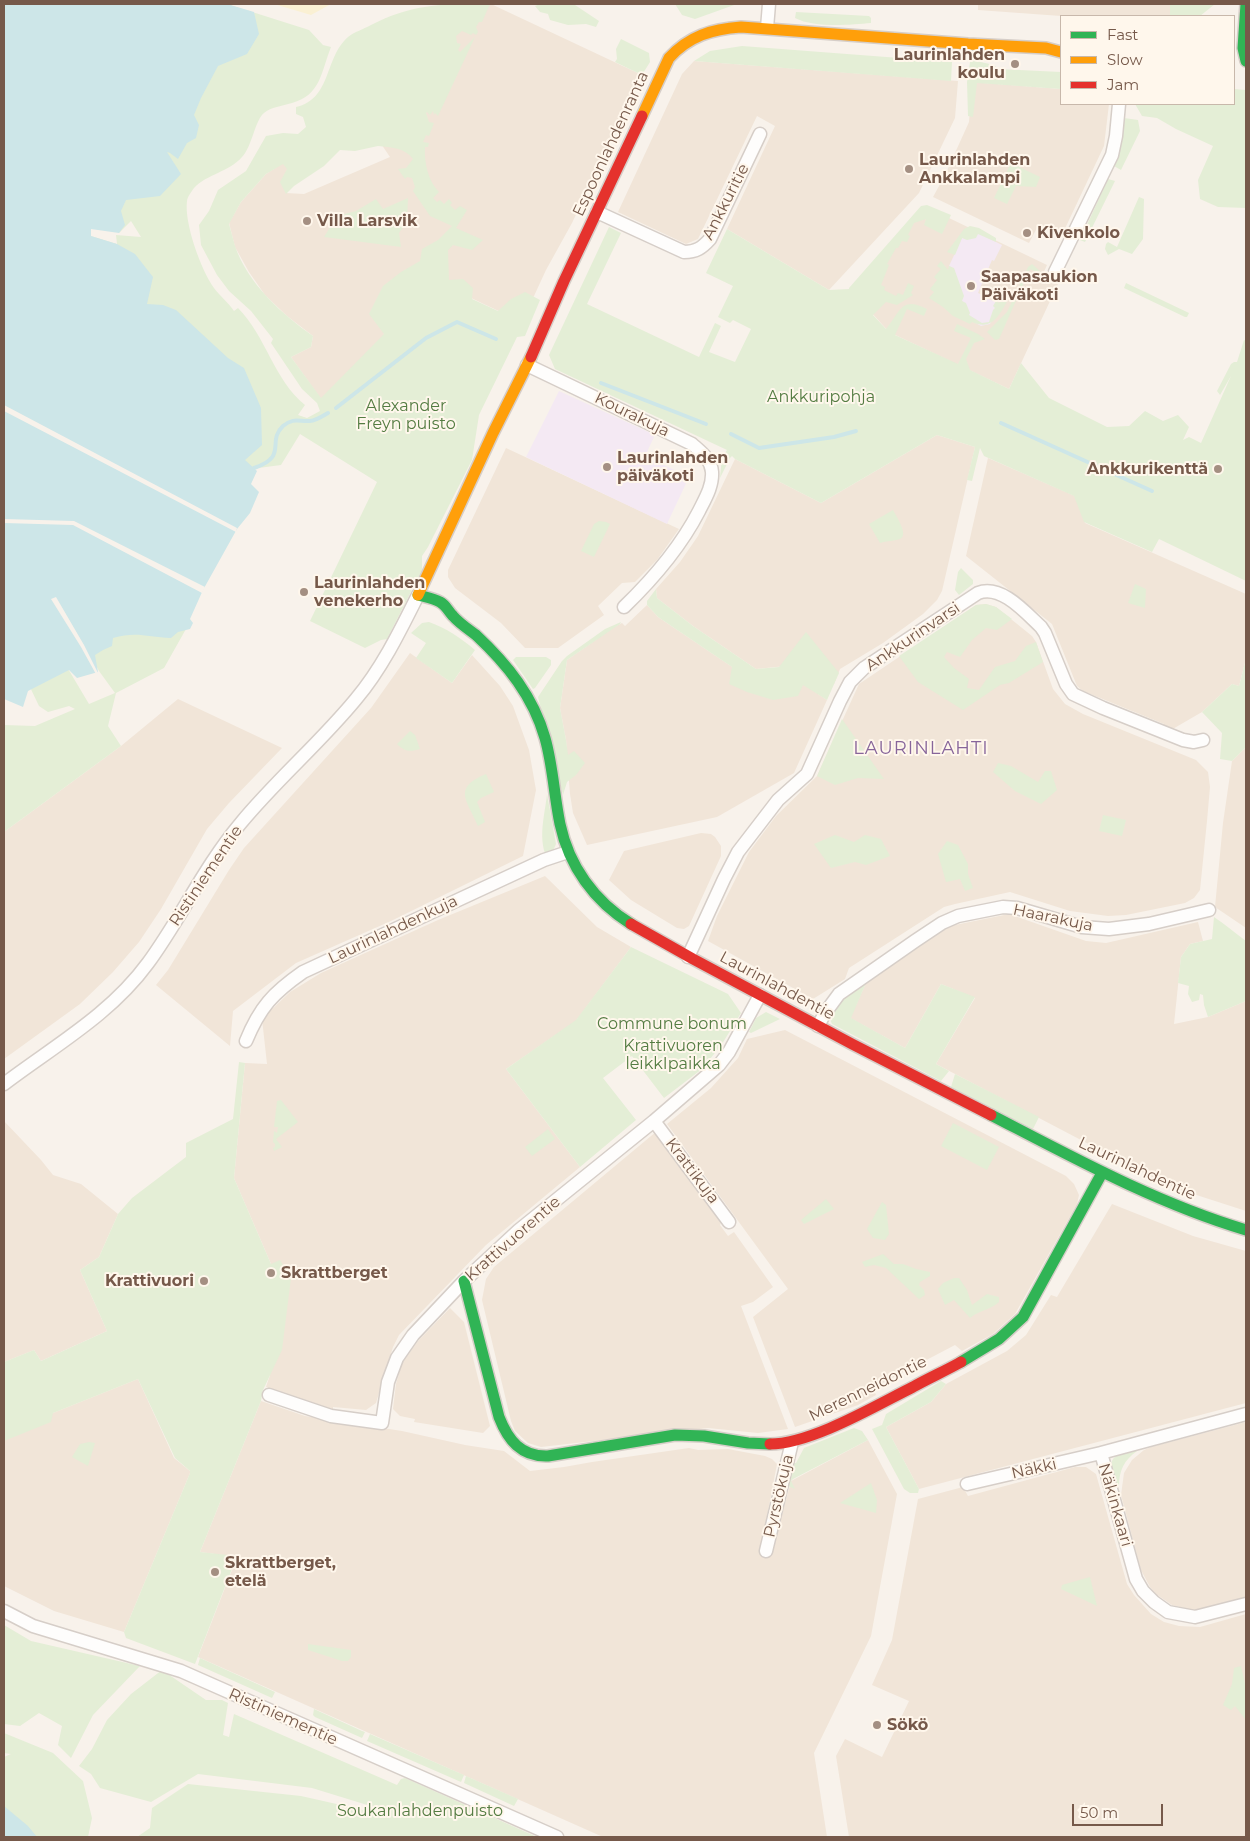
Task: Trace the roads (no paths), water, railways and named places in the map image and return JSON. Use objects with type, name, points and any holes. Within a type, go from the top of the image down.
[{"type":"street","points":[[767,28],[769,4]]},
{"type":"street","points":[[1246,4],[1241,48],[1246,61]]},
{"type":"street","name":"Espoonlahdenranta","points":[[418,595],[669,58],[683,43],[707,32],[722,28],[741,27],[1046,48],[1060,52]]},
{"type":"street","name":"Espoonlahdenranta","points":[[1046,48],[1060,44]]},
{"type":"street","points":[[1055,272],[1112,155],[1119,105]]},
{"type":"street","name":"Ankkuritie","points":[[597,212],[684,252],[697,251],[710,239],[760,134]]},
{"type":"street","name":"Kourakuja","points":[[527,365],[692,444],[706,457],[712,470],[711,486],[687,535],[666,564],[624,607]]},
{"type":"street","name":"Ankkurinvarsi","points":[[688,957],[738,852],[778,800],[807,774],[850,682],[864,668],[978,593],[986,590],[1005,596],[1041,627],[1045,632],[1066,684],[1073,694],[1183,740],[1194,742],[1204,740]]},
{"type":"street","name":"Laurinlahdentie","points":[[418,595],[433,612],[440,615],[452,615],[473,632],[503,660],[529,696],[547,742],[558,820],[568,852],[584,881],[600,900],[614,912],[631,925],[688,957],[1102,1173],[1212,1221],[1246,1230]]},
{"type":"street","name":"Ristiniementie","points":[[4,1084],[99,1015],[148,964],[210,865],[240,824],[357,698],[391,648],[418,595]]},
{"type":"street","name":"Laurinlahdenkuja","points":[[246,1041],[254,1022],[267,1002],[288,983],[308,969],[539,863],[568,852]]},
{"type":"street","name":"Haarakuja","points":[[818,1026],[839,994],[942,923],[958,916],[1003,907],[1017,908],[1082,927],[1109,928],[1150,924],[1209,910]]},
{"type":"street","name":"Krattivuorentie","points":[[270,1395],[331,1416],[382,1423],[388,1382],[397,1358],[413,1335],[464,1281],[519,1230],[654,1121],[719,1065],[729,1052],[760,995]]},
{"type":"street","name":"Krattikuja","points":[[654,1121],[729,1222]]},
{"type":"street","name":"Merenneidontie","points":[[464,1281],[499,1417],[506,1436],[522,1450],[536,1455],[549,1455],[585,1451],[674,1435],[696,1435],[775,1444],[792,1442],[859,1416],[964,1360],[1006,1335],[1023,1317],[1102,1173]]},
{"type":"street","name":"Näkinkaari","points":[[1246,1414],[1101,1453],[1136,1579],[1143,1591],[1168,1612],[1195,1617],[1246,1604]]},
{"type":"street","name":"Pyrstökuja","points":[[766,1551],[792,1442]]},
{"type":"street","name":"Näkki","points":[[967,1484],[1101,1453]]},
{"type":"street","name":"Ristiniementie","points":[[4,1611],[33,1626],[181,1671],[557,1837]]},
{"type":"water","points":[[4,4],[227,4],[254,12],[259,34],[247,54],[218,66],[194,115],[199,125],[196,138],[187,143],[178,159],[167,152],[181,174],[160,196],[126,200],[121,211],[125,225],[119,233],[91,229],[91,236],[117,244],[135,254],[153,277],[147,304],[163,305],[176,310],[228,358],[244,368],[261,408],[262,445],[245,460],[257,471],[251,484],[259,492],[250,513],[237,529],[203,590],[190,619],[193,623],[190,629],[178,632],[171,638],[135,635],[113,638],[112,646],[95,655],[98,672],[77,678],[69,670],[28,691],[23,707],[4,699]]},
{"type":"water","points":[[4,1806],[28,1826],[37,1837],[4,1837]]},
{"type":"waterway","points":[[336,408],[426,338],[457,322],[496,339]]},
{"type":"waterway","points":[[601,383],[706,424]]},
{"type":"waterway","points":[[254,468],[271,459],[274,454],[278,432],[287,423],[314,420],[328,413]]},
{"type":"waterway","points":[[1001,423],[1152,491]]},
{"type":"waterway","points":[[731,434],[759,448],[834,437],[856,431]]},
{"type":"place","name":"Laurinlahden koulu","points":[[1015,64]]},
{"type":"place","name":"Laurinlahden Ankkalampi","points":[[909,169]]},
{"type":"place","name":"Villa Larsvik","points":[[307,221]]},
{"type":"place","name":"Kivenkolo","points":[[1027,233]]},
{"type":"place","name":"Saapasaukion Päiväkoti","points":[[971,286]]},
{"type":"place","name":"Laurinlahden päiväkoti","points":[[607,467]]},
{"type":"place","name":"Ankkurikenttä","points":[[1218,469]]},
{"type":"place","name":"Laurinlahden venekerho","points":[[304,592]]},
{"type":"place","name":"Skrattberget","points":[[271,1273]]},
{"type":"place","name":"Krattivuori","points":[[204,1281]]},
{"type":"place","name":"Skrattberget, etelä","points":[[215,1572]]},
{"type":"place","name":"Sökö","points":[[877,1725]]},
{"type":"district","name":"LAURINLAHTI","points":[[921,749]]},
{"type":"park label","name":"Ankkuripohja","points":[[821,397]]},
{"type":"park label","name":"Alexander Freyn puisto","points":[[406,415]]},
{"type":"park label","name":"Commune bonum","points":[[672,1024]]},
{"type":"park label","name":"Krattivuoren leikkIpaikka","points":[[673,1055]]},
{"type":"park label","name":"Soukanlahdenpuisto","points":[[420,1811]]}]
